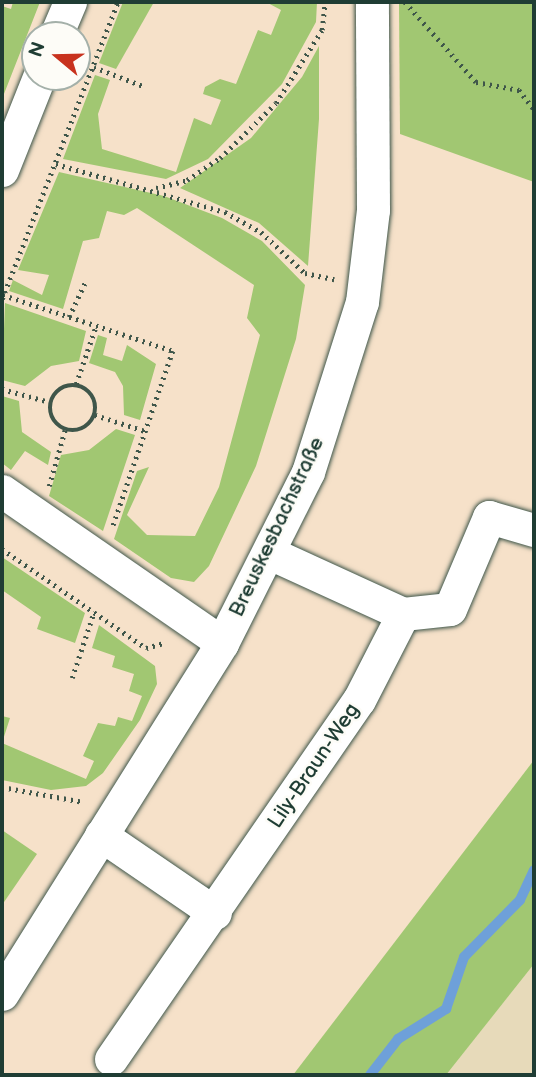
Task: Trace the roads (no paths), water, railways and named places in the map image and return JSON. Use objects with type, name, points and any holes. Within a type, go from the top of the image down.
[{"type":"street","points":[[62,21],[70,2]]},
{"type":"street","name":"Breuskesbachstraße","points":[[2,994],[119,806],[210,635],[270,553],[339,388],[364,284],[373,210],[372,2]]},
{"type":"street","points":[[2,170],[33,91]]},
{"type":"street","points":[[2,491],[210,635]]},
{"type":"street","points":[[270,553],[403,614],[450,609],[489,517],[534,530]]},
{"type":"street","name":"Lily-Braun-Weg","points":[[110,1059],[215,913],[359,700],[403,614]]},
{"type":"street","points":[[101,835],[215,913]]},
{"type":"waterway","points":[[370,1075],[398,1039],[446,1009],[464,957],[520,900],[534,870]]}]
